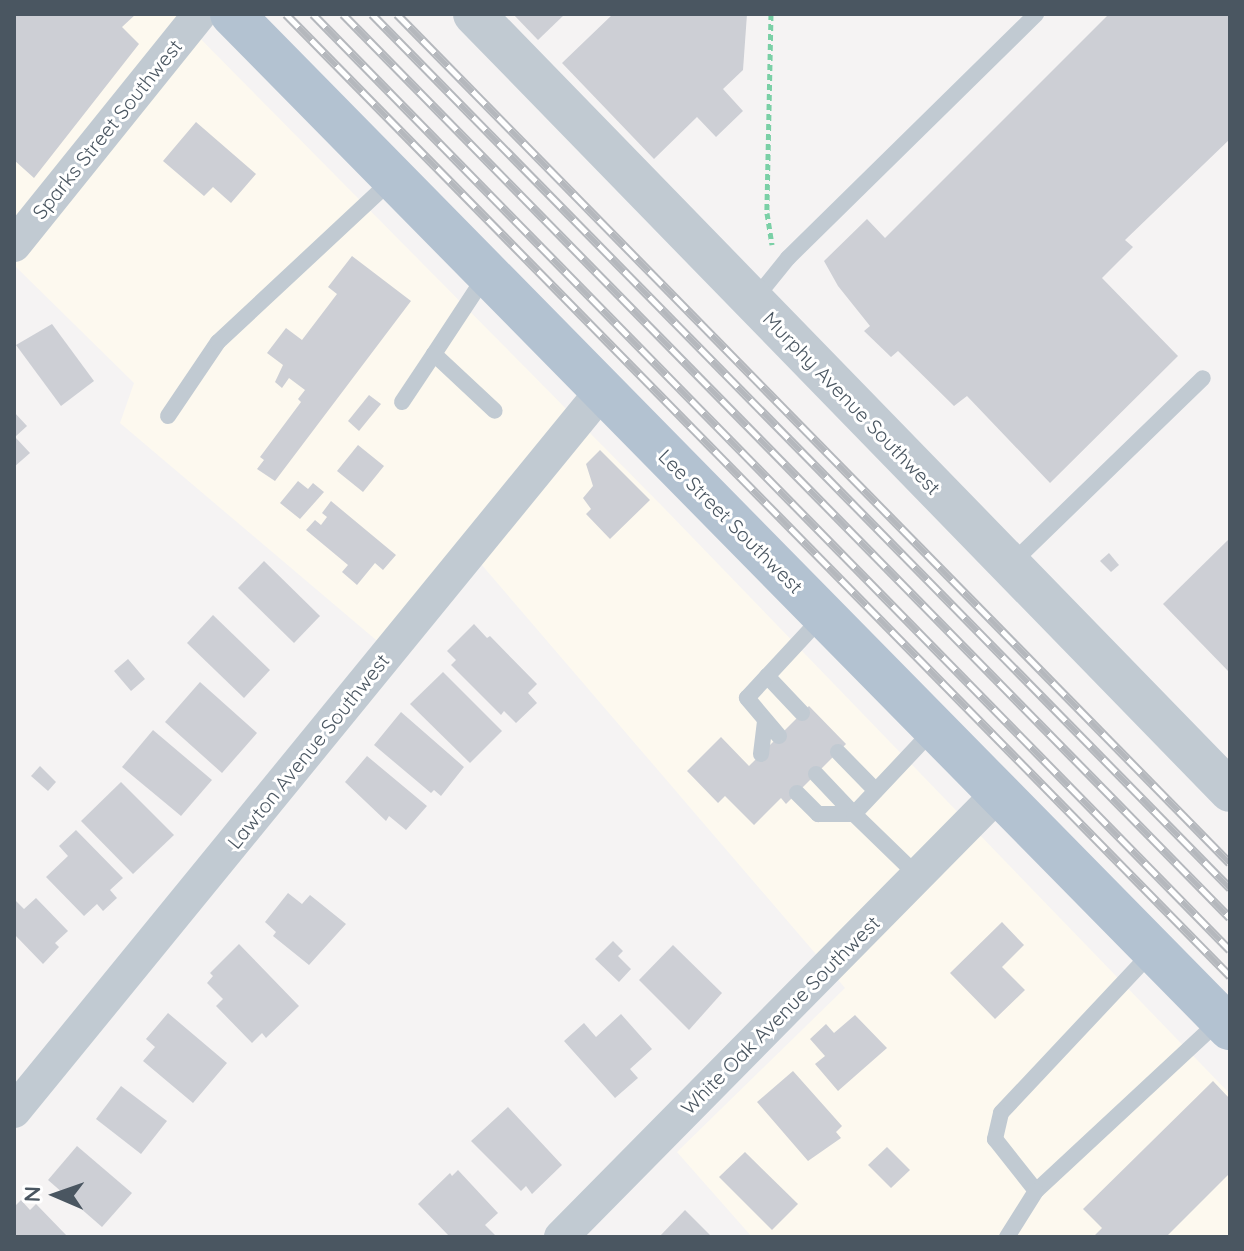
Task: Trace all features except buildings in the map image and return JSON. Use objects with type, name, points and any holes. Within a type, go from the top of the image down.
[{"type":"main road","name":"Lee Street Southwest","points":[[232,14],[1226,1024]]},
{"type":"street","name":"Sparks Street Southwest","points":[[14,245],[200,14]]},
{"type":"street","name":"Murphy Avenue Southwest","points":[[474,14],[765,287],[1010,565],[1230,791]]},
{"type":"street","name":"Lawton Avenue Southwest","points":[[14,1111],[602,391]]},
{"type":"street","name":"White Oak Avenue Southwest","points":[[561,1237],[999,793]]},
{"type":"lane","points":[[765,287],[1036,14]]},
{"type":"lane","points":[[168,416],[218,342],[393,178]]},
{"type":"lane","points":[[402,402],[487,273]]},
{"type":"lane","points":[[434,354],[495,411]]},
{"type":"lane","points":[[1010,565],[1203,378]]},
{"type":"lane","points":[[779,736],[747,698],[824,615]]},
{"type":"lane","points":[[767,676],[802,713]]},
{"type":"lane","points":[[761,754],[765,720]]},
{"type":"lane","points":[[797,793],[818,814],[854,814],[935,728]]},
{"type":"lane","points":[[838,752],[876,791]]},
{"type":"lane","points":[[816,774],[918,876]]},
{"type":"lane","points":[[1036,1191],[995,1139],[1001,1113],[1154,950]]},
{"type":"lane","points":[[1007,1237],[1036,1191],[1226,1024]]},
{"type":"path","points":[[765,287],[771,14]]},
{"type":"shaded area","points":[[14,14],[176,14],[663,507],[1230,1094],[1230,1237],[752,1237],[677,1152],[845,988],[481,564],[402,662],[120,423],[134,383],[14,265]]},
{"type":"railway","points":[[286,14],[1230,976]]},
{"type":"railway","points":[[313,14],[1230,950]]},
{"type":"railway","points":[[343,14],[1230,918]]},
{"type":"railway","points":[[372,14],[1230,888]]},
{"type":"railway","points":[[397,14],[1230,863]]}]
